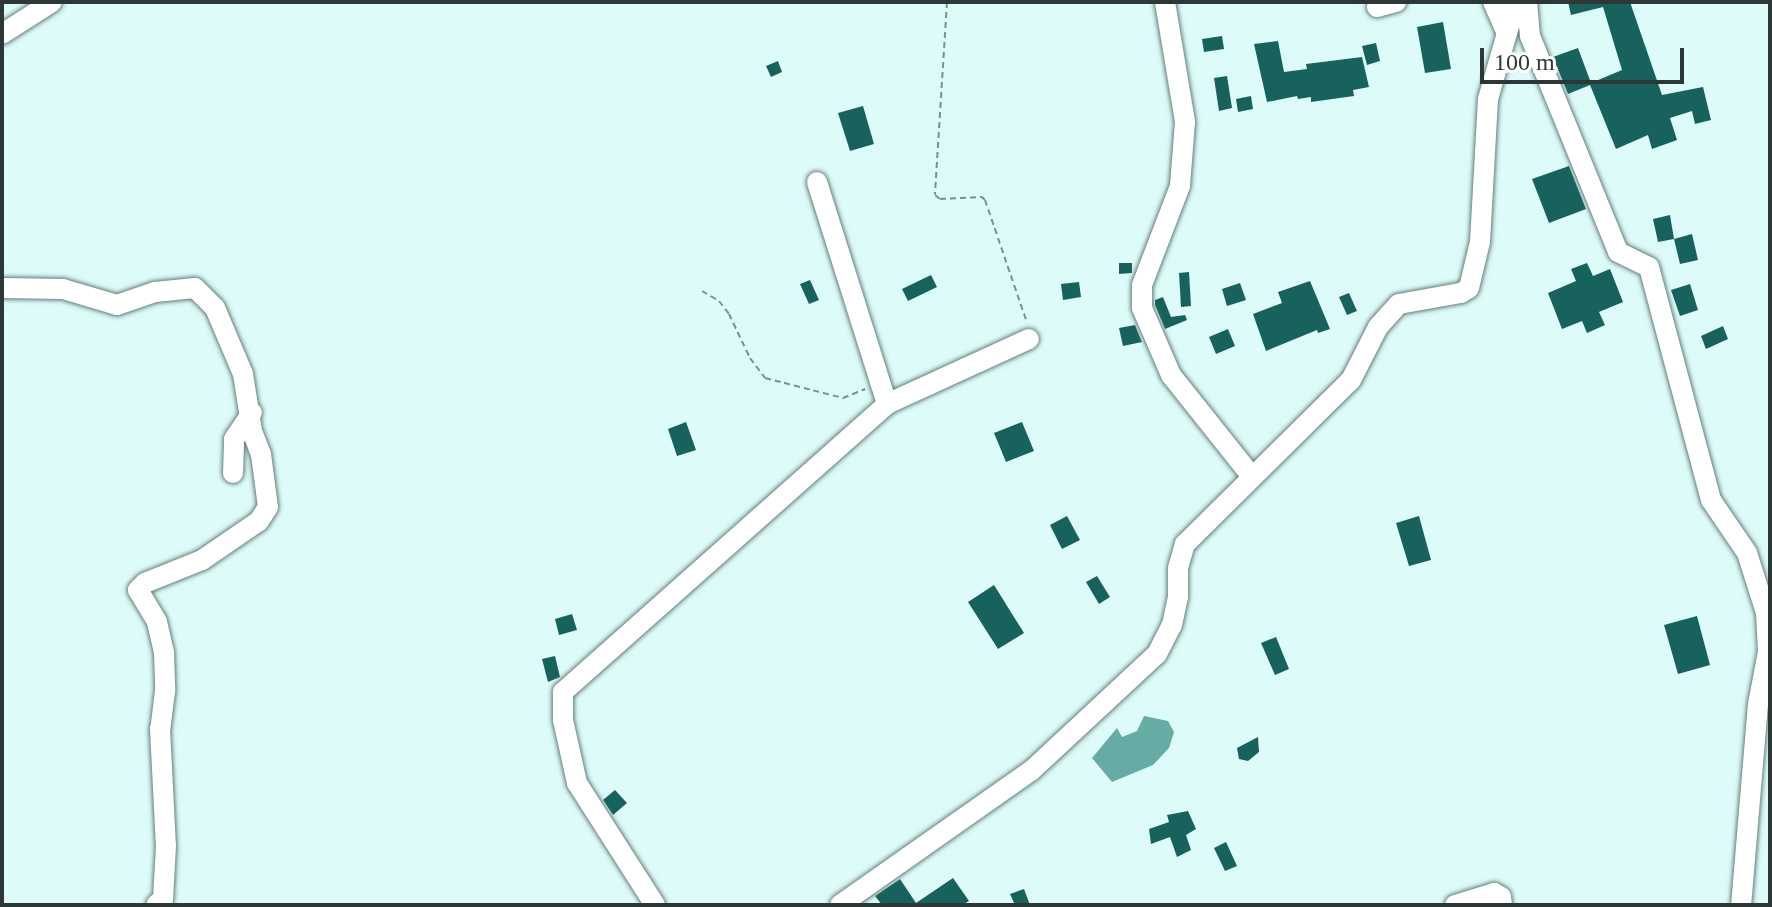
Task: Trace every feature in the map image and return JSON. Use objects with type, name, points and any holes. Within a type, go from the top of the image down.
[{"type":"street","points":[[2,34],[52,2]]},
{"type":"street","points":[[1165,2],[1185,122],[1180,186],[1142,285],[1142,308],[1171,375],[1252,477]]},
{"type":"street","points":[[1493,2],[1507,33]]},
{"type":"street","points":[[840,905],[1031,771],[1157,654],[1172,625],[1178,597],[1178,568],[1185,544],[1351,380],[1378,327],[1399,304],[1461,293],[1469,288],[1480,242],[1488,99],[1516,2]]},
{"type":"street","points":[[1527,2],[1530,36],[1618,252],[1649,267],[1711,500],[1747,553],[1766,613],[1769,652],[1758,704],[1741,905]]},
{"type":"street","points":[[817,182],[887,404]]},
{"type":"street","points":[[2,288],[63,289],[117,305],[155,292],[195,288],[215,308],[243,374],[268,507],[259,521],[202,560],[145,583],[138,590],[157,622],[164,653],[165,691],[160,729],[166,846],[163,899],[156,905]]},
{"type":"street","points":[[655,905],[577,783],[563,720],[563,692],[887,404],[1029,339]]},
{"type":"street","points":[[233,473],[234,439],[252,412]]},
{"type":"street","points":[[1455,905],[1494,893],[1501,897],[1502,905]]},
{"type":"path","points":[[947,2],[935,195],[940,199],[982,197],[985,200],[1031,335],[1029,339]]},
{"type":"path","points":[[702,291],[724,307],[765,378],[843,398],[880,382]]},
{"type":"water","points":[[1144,716],[1168,721],[1174,732],[1169,748],[1153,765],[1112,782],[1092,758],[1117,728],[1122,737],[1137,731]]},
{"type":"building","points":[[1568,2],[1630,2],[1662,95],[1703,87],[1711,120],[1695,124],[1692,111],[1670,118],[1677,140],[1652,149],[1648,135],[1616,149],[1590,85],[1568,94],[1553,57],[1578,48],[1591,83],[1622,70],[1603,7],[1571,15]]},
{"type":"building","points":[[1443,22],[1451,69],[1425,73],[1417,27]]},
{"type":"building","points":[[1222,36],[1224,49],[1204,52],[1202,39]]},
{"type":"building","points":[[1278,41],[1284,72],[1307,69],[1306,64],[1362,57],[1369,87],[1353,90],[1354,96],[1311,102],[1311,97],[1298,99],[1297,96],[1267,102],[1254,44]]},
{"type":"building","points":[[1376,43],[1380,61],[1367,65],[1362,46]]},
{"type":"building","points":[[778,61],[782,72],[771,77],[766,66]]},
{"type":"building","points":[[1227,76],[1232,108],[1219,111],[1214,78]]},
{"type":"building","points":[[1251,96],[1253,109],[1238,112],[1236,99]]},
{"type":"building","points":[[863,106],[874,144],[850,151],[838,113]]},
{"type":"building","points":[[1569,166],[1586,209],[1549,223],[1532,179]]},
{"type":"building","points":[[1670,215],[1674,239],[1658,242],[1653,219]]},
{"type":"building","points":[[1692,234],[1698,260],[1680,264],[1674,239]]},
{"type":"building","points":[[1119,263],[1132,263],[1132,273],[1119,274]]},
{"type":"building","points":[[1587,263],[1593,276],[1610,269],[1623,302],[1599,312],[1605,325],[1587,333],[1582,321],[1562,329],[1548,293],[1576,281],[1571,269]]},
{"type":"building","points":[[1189,272],[1191,306],[1181,307],[1179,273]]},
{"type":"building","points":[[931,275],[937,287],[908,301],[902,289]]},
{"type":"building","points":[[810,280],[819,300],[809,304],[800,284]]},
{"type":"building","points":[[1310,281],[1330,329],[1318,333],[1317,330],[1266,351],[1253,314],[1282,303],[1278,292]]},
{"type":"building","points":[[1079,282],[1081,297],[1063,300],[1061,284]]},
{"type":"building","points":[[1240,283],[1246,300],[1227,306],[1222,289]]},
{"type":"building","points":[[1690,284],[1698,310],[1680,316],[1671,290]]},
{"type":"building","points":[[1349,293],[1357,311],[1347,315],[1339,297]]},
{"type":"building","points":[[1163,297],[1171,317],[1185,315],[1187,320],[1165,329],[1155,305],[1155,300]]},
{"type":"building","points":[[1135,325],[1142,342],[1123,346],[1119,328]]},
{"type":"building","points":[[1723,326],[1728,339],[1706,349],[1701,336]]},
{"type":"building","points":[[1228,329],[1235,346],[1216,354],[1209,337]]},
{"type":"building","points":[[686,422],[696,450],[677,456],[668,429]]},
{"type":"building","points":[[1022,422],[1034,451],[1006,462],[994,433]]},
{"type":"building","points":[[1067,516],[1080,540],[1062,549],[1050,525]]},
{"type":"building","points":[[1419,516],[1431,560],[1409,566],[1396,523]]},
{"type":"building","points":[[1097,576],[1110,597],[1099,604],[1086,582]]},
{"type":"building","points":[[994,585],[1024,633],[998,649],[968,602]]},
{"type":"building","points":[[572,614],[577,630],[559,635],[555,619]]},
{"type":"building","points":[[1697,616],[1710,665],[1678,674],[1664,625]]},
{"type":"building","points":[[1276,637],[1289,669],[1275,675],[1261,643]]},
{"type":"building","points":[[555,656],[560,677],[548,682],[542,659]]},
{"type":"building","points":[[1258,737],[1259,752],[1248,761],[1239,759],[1237,748]]},
{"type":"building","points":[[615,790],[627,803],[613,815],[603,800]]},
{"type":"building","points":[[1188,811],[1196,829],[1186,835],[1191,850],[1177,857],[1170,837],[1151,844],[1149,829],[1169,822],[1167,815]]},
{"type":"building","points":[[1226,842],[1237,866],[1225,871],[1214,848]]},
{"type":"building","points":[[953,878],[969,901],[962,905],[882,905],[875,896],[900,879],[916,903]]},
{"type":"building","points":[[1024,889],[1030,905],[1015,905],[1010,894]]}]
